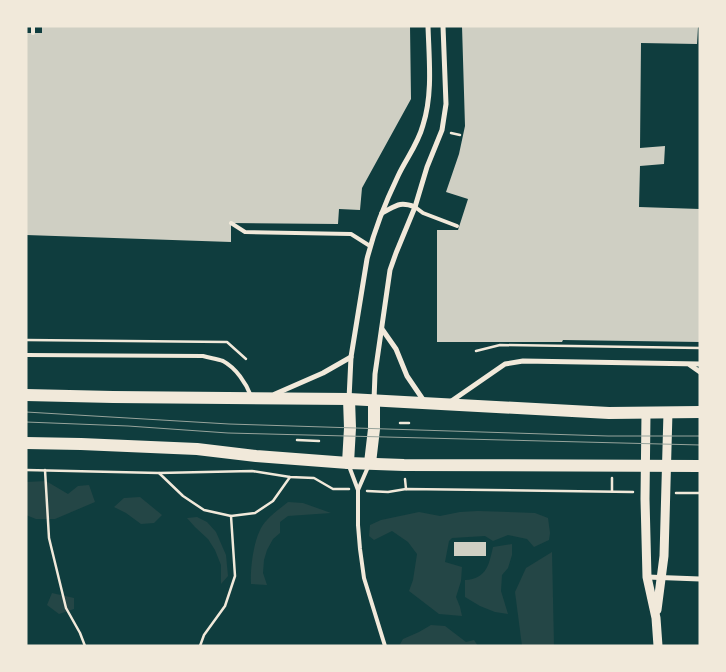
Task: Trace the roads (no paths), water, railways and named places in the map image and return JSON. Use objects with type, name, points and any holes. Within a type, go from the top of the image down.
[{"type":"highway","points":[[26,395],[374,400],[599,412],[700,412]]},
{"type":"highway","points":[[348,463],[349,400]]},
{"type":"highway","points":[[370,463],[374,429],[374,400]]},
{"type":"highway","points":[[26,443],[197,449],[256,456],[404,465],[700,466]]},
{"type":"street","points":[[349,400],[351,357],[370,246],[398,176],[424,125],[428,106],[428,26]]},
{"type":"street","points":[[374,400],[375,374],[390,270],[442,130],[446,104],[443,26]]},
{"type":"street","points":[[382,214],[398,204],[415,207]]},
{"type":"street","points":[[382,328],[396,349],[407,376],[426,404]]},
{"type":"street","points":[[265,398],[323,373],[351,357]]},
{"type":"street","points":[[445,405],[505,364],[523,362],[700,364]]},
{"type":"street","points":[[689,364],[700,372]]},
{"type":"street","points":[[656,618],[664,556],[668,412]]},
{"type":"street","points":[[646,413],[645,499],[647,577],[656,618],[658,646]]},
{"type":"street","points":[[647,577],[700,579]]},
{"type":"lane","points":[[33,26],[33,33]]},
{"type":"lane","points":[[415,207],[423,213],[457,226]]},
{"type":"lane","points":[[232,223],[245,232],[351,234],[370,246]]},
{"type":"lane","points":[[26,355],[203,356],[224,362],[234,370],[246,385],[252,398]]},
{"type":"lane","points":[[348,463],[358,490],[358,525],[364,578],[385,646]]},
{"type":"lane","points":[[358,490],[370,463]]},
{"type":"tram line","points":[[26,412],[229,424],[608,436],[700,436]]},
{"type":"tram line","points":[[26,422],[128,426],[228,433],[700,445]]}]
